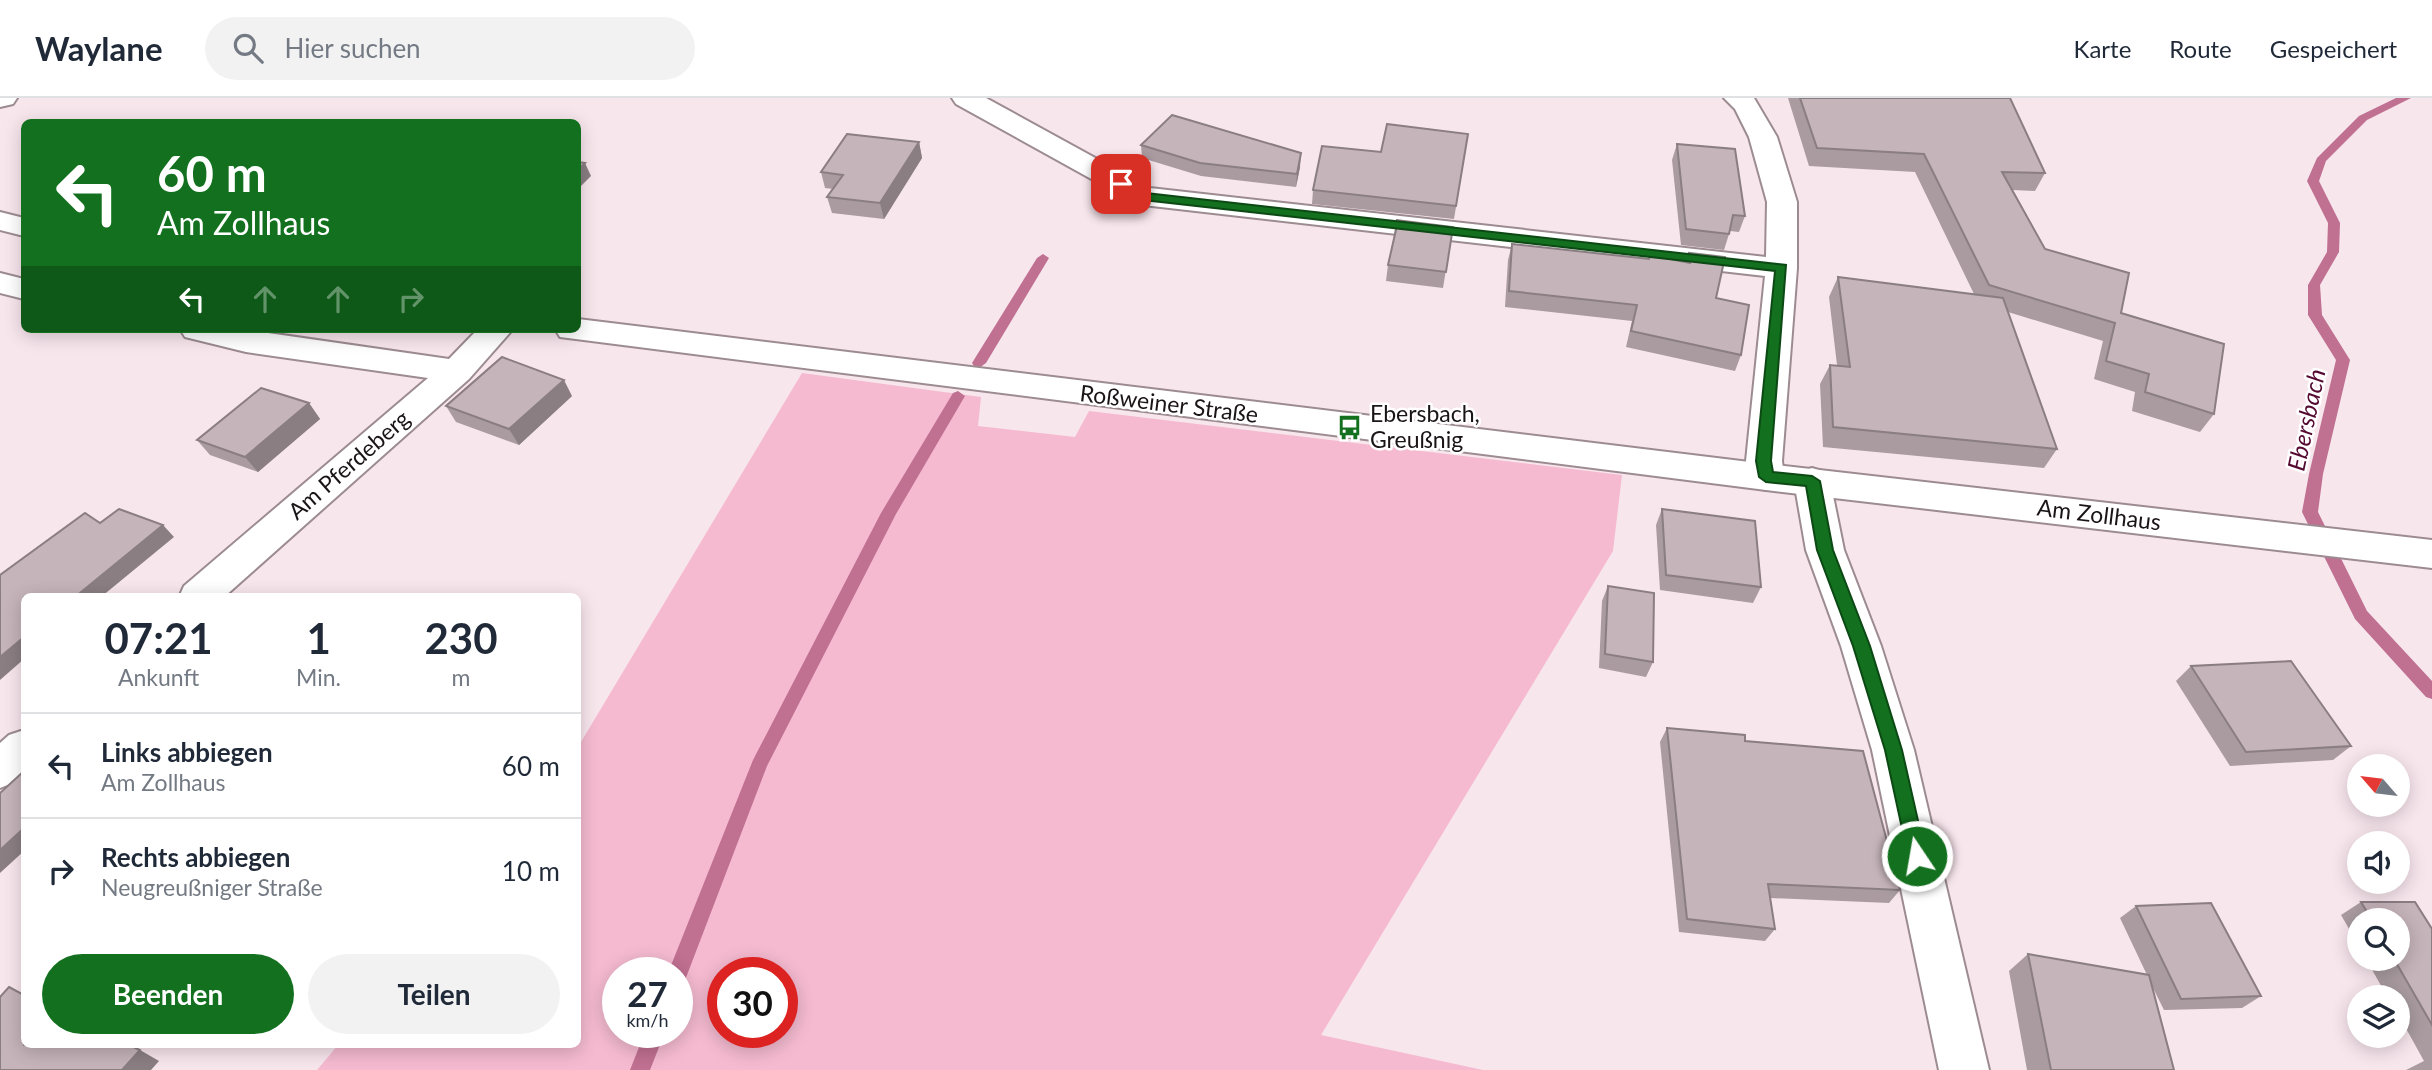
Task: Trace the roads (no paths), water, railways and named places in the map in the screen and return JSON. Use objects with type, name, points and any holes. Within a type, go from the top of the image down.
[{"type":"street","points":[[966,98],[1143,196],[1781,268]]},
{"type":"street","points":[[1738,98],[1746,105],[1763,136],[1782,202],[1781,268],[1764,461],[1766,477]]},
{"type":"street","points":[[0,222],[21,226]]},
{"type":"street","points":[[0,283],[21,288]]},
{"type":"street","name":"Roßweiner Straße","points":[[581,330],[1766,477]]},
{"type":"street","points":[[213,333],[246,341],[457,371]]},
{"type":"street","name":"Am Pferdeberg","points":[[203,593],[457,371],[493,333]]},
{"type":"street","name":"Am Zollhaus","points":[[1766,477],[2432,554]]},
{"type":"street","points":[[1812,481],[1825,550],[1861,646],[1894,750],[1964,1070]]},
{"type":"street","points":[[0,736],[21,746]]},
{"type":"street","points":[[0,769],[21,751]]},
{"type":"waterway","name":"Ebersbach","points":[[2405,98],[2363,118],[2321,160],[2313,181],[2334,223],[2333,252],[2314,285],[2315,315],[2343,360],[2316,474],[2310,512],[2361,615],[2432,692]]},
{"type":"waterway","points":[[979,363],[1043,258]]},
{"type":"waterway","points":[[684,957],[759,765],[889,513],[958,396]]},
{"type":"waterway","points":[[640,1070],[649,1048]]},
{"type":"place","name":"Ebersbach, Greußnig","points":[[1350,427]]}]
